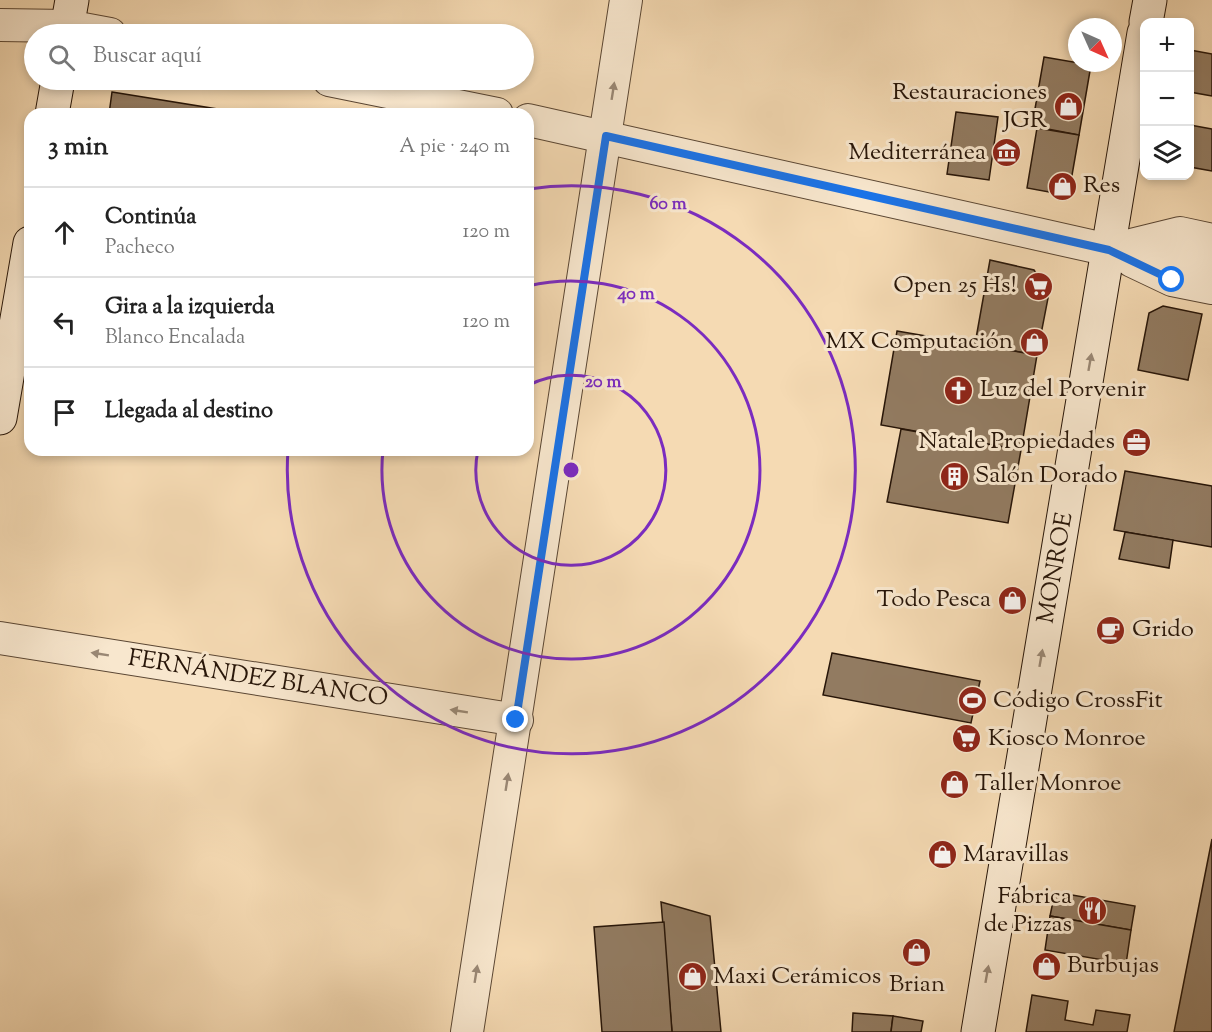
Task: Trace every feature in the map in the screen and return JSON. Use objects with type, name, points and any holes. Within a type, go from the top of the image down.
[{"type":"main road","points":[[1147,18],[1150,0]]},
{"type":"main road","name":"MONROE","points":[[978,1032],[1140,58]]},
{"type":"main road","points":[[53,108],[56,90]]},
{"type":"main road","points":[[0,417],[24,278]]},
{"type":"street","points":[[467,1032],[626,0]]},
{"type":"street","points":[[0,25],[69,20]]},
{"type":"street","points":[[378,90],[467,108]]},
{"type":"street","points":[[534,121],[1109,250],[1173,257],[1212,265]]},
{"type":"street","points":[[1109,250],[1180,233],[1212,240]]},
{"type":"street","points":[[1109,250],[1172,280],[1212,288]]},
{"type":"street","name":"FERNÁNDEZ BLANCO","points":[[0,638],[516,720]]},
{"type":"building","points":[[1194,51],[1212,54],[1212,96],[1194,93]]},
{"type":"building","points":[[1044,57],[1068,61],[1068,72],[1090,72],[1079,135],[1032,126]]},
{"type":"building","points":[[112,92],[211,108],[110,108]]},
{"type":"building","points":[[956,112],[998,117],[989,180],[947,174]]},
{"type":"building","points":[[1194,126],[1212,129],[1212,171],[1194,168]]},
{"type":"building","points":[[1037,128],[1079,135],[1068,191],[1060,194],[1027,188]]},
{"type":"building","points":[[990,260],[1034,270],[1049,293],[1037,355],[975,344]]},
{"type":"building","points":[[1163,306],[1202,314],[1188,380],[1138,370],[1149,313]]},
{"type":"building","name":"Luz del Porvenir","points":[[897,331],[1037,355],[1021,450],[881,425]]},
{"type":"building","name":"Salón Dorado","points":[[901,429],[1021,450],[1008,523],[887,502]]},
{"type":"building","points":[[1125,471],[1212,486],[1212,547],[1114,530]]},
{"type":"building","points":[[1125,532],[1173,540],[1169,568],[1119,559]]},
{"type":"building","points":[[832,653],[980,681],[971,723],[823,695]]},
{"type":"building","points":[[1212,839],[1212,1032],[1174,1032]]},
{"type":"building","name":"Fábrica de Pizzas","points":[[1055,892],[1135,906],[1131,930],[1050,916]]},
{"type":"building","name":"Maxi Cerámicos","points":[[661,902],[710,916],[721,1032],[672,1032]]},
{"type":"building","points":[[1050,916],[1131,930],[1126,964],[1045,950]]},
{"type":"building","points":[[664,922],[672,1032],[602,1032],[594,927]]},
{"type":"building","points":[[1032,995],[1068,1001],[1065,1020],[1093,1025],[1096,1010],[1130,1015],[1127,1032],[1026,1032]]},
{"type":"building","points":[[853,1013],[893,1016],[891,1032],[852,1032]]},
{"type":"building","points":[[893,1016],[923,1021],[921,1032],[891,1032]]},
{"type":"place","name":"Restauraciones JGR","points":[[1068,107]]},
{"type":"place","name":"Mediterránea","points":[[1007,153]]},
{"type":"place","name":"Res","points":[[1062,186]]},
{"type":"place","name":"Open 25 Hs!","points":[[1038,286]]},
{"type":"place","name":"MX Computación","points":[[1034,342]]},
{"type":"place","name":"Luz del Porvenir","points":[[959,390]]},
{"type":"place","name":"Natale Propiedades","points":[[1136,442]]},
{"type":"place","name":"Salón Dorado","points":[[954,476]]},
{"type":"place","name":"Todo Pesca","points":[[1012,600]]},
{"type":"place","name":"Grido","points":[[1111,630]]},
{"type":"place","name":"Código CrossFit","points":[[972,701]]},
{"type":"place","name":"Kiosco Monroe","points":[[967,739]]},
{"type":"place","name":"Taller Monroe","points":[[954,784]]},
{"type":"place","name":"Maravillas","points":[[942,855]]},
{"type":"place","name":"Fábrica de Pizzas","points":[[1093,911]]},
{"type":"place","name":"Brian","points":[[917,952]]},
{"type":"place","name":"Burbujas","points":[[1046,966]]},
{"type":"place","name":"Maxi Cerámicos","points":[[692,977]]},
{"type":"route","points":[[516,720],[606,136],[1109,250],[1172,280]]}]
